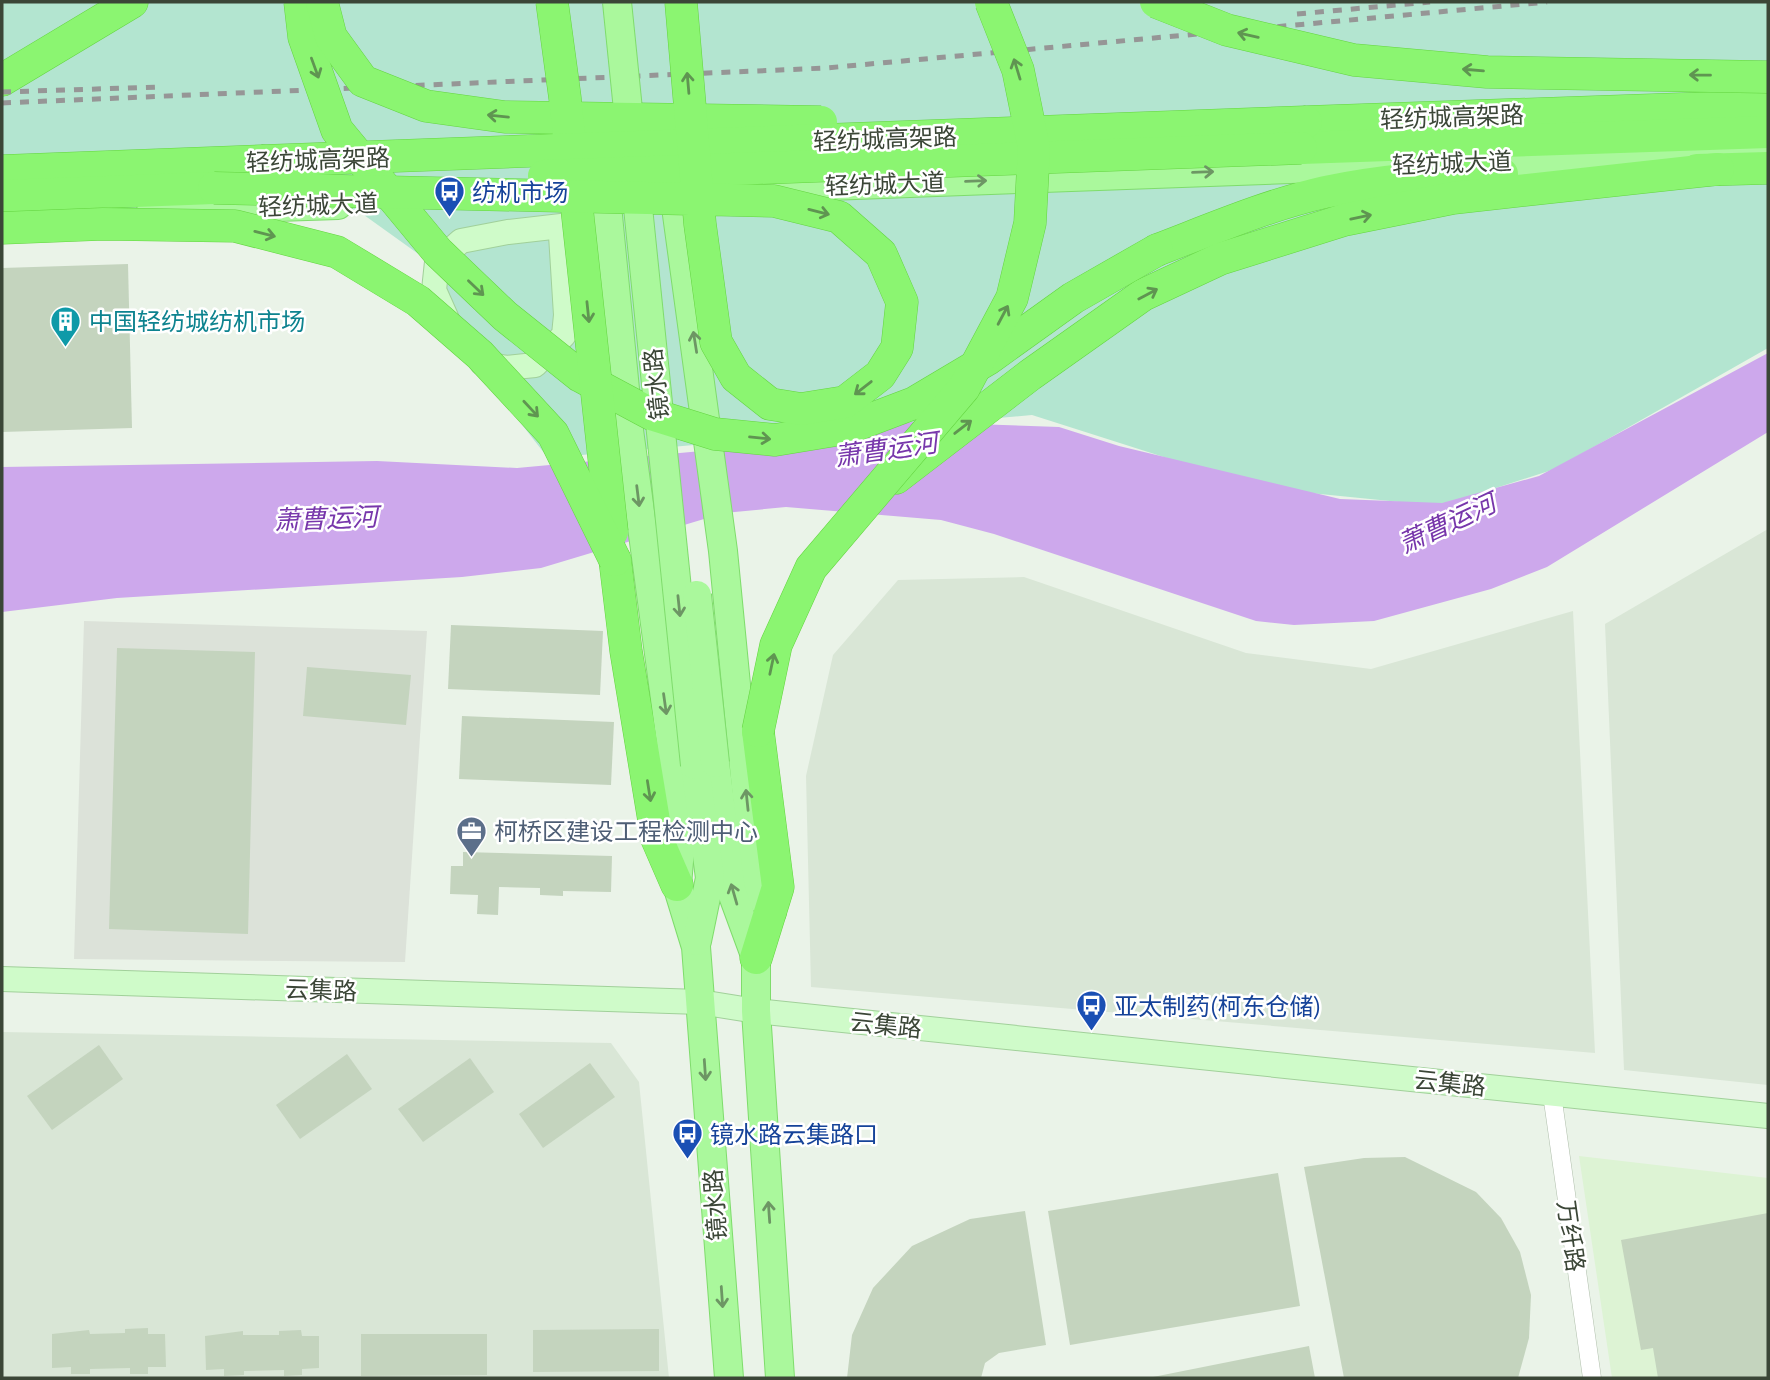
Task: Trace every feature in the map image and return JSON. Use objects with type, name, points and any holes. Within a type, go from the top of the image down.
[{"type":"highway","points":[[2,64],[99,2]]},
{"type":"highway","points":[[2,80],[132,2]]},
{"type":"highway","points":[[300,2],[304,37],[337,130],[438,251],[505,316],[580,376],[651,414],[715,434],[775,440],[848,428],[914,403],[988,359],[1073,298],[1157,250],[1236,219],[1325,192],[1440,175],[1768,167]]},
{"type":"highway","points":[[322,2],[331,37],[363,81],[426,106],[505,117],[1203,126]]},
{"type":"highway","points":[[552,2],[630,562],[626,651],[657,839],[677,885]]},
{"type":"highway","points":[[214,188],[364,192],[487,194],[542,196],[637,198],[651,198],[692,199],[705,199],[774,201],[839,217],[881,254],[902,302],[897,348],[880,374],[845,402],[802,409],[770,404],[736,377],[716,342],[700,224],[699,210],[698,196],[681,2]]},
{"type":"highway","points":[[756,958],[778,887],[758,731],[776,645],[811,568],[964,388],[1012,298],[1030,223],[1034,148],[1018,70],[991,2]]},
{"type":"highway","points":[[1156,2],[1227,30],[1354,60],[1487,72],[1768,77]]},
{"type":"highway","name":"轻纺城高架路","points":[[2,171],[1768,106]]},
{"type":"highway","name":"轻纺城高架路","points":[[2,196],[1768,132]]},
{"type":"highway","points":[[870,499],[1030,375],[1143,295],[1220,259],[1344,220],[1453,198],[1718,169]]},
{"type":"highway","points":[[2,228],[103,224],[235,226],[337,252],[418,301],[480,355],[553,434],[630,562]]},
{"type":"main road","name":"镜水路","points":[[617,2],[705,764]]},
{"type":"main road","points":[[636,2],[705,764],[710,878],[696,947]]},
{"type":"main road","points":[[2,159],[1768,94]]},
{"type":"main road","points":[[670,133],[673,191],[706,409],[723,551],[756,890],[772,912]]},
{"type":"main road","points":[[603,136],[606,208],[629,429],[630,562],[682,825],[677,885],[696,947]]},
{"type":"main road","name":"轻纺城大道","points":[[2,216],[606,208],[673,191],[1768,152]]},
{"type":"main road","points":[[705,764],[731,890],[756,958],[756,1011],[780,1378]]},
{"type":"main road","name":"镜水路","points":[[696,947],[729,1378]]},
{"type":"street","points":[[539,2],[549,53]]},
{"type":"street","points":[[561,235],[566,315],[564,335],[535,365],[506,368],[477,362],[447,323],[434,290],[437,262],[461,241],[606,208]]},
{"type":"street","name":"云集路","points":[[2,979],[700,1002],[756,1011],[1768,1116]]},
{"type":"street","name":"万纤路","points":[[1552,1094],[1592,1378]]},
{"type":"shaded area","points":[[2,2],[1768,2],[1768,348],[1555,469],[1440,506],[1261,488],[1032,415],[548,458],[502,399],[436,326],[424,258],[357,210],[2,214]]},
{"type":"shaded area","points":[[1768,529],[1768,1085],[1624,1070],[1605,624]]},
{"type":"shaded area","points":[[1024,577],[1246,653],[1371,669],[1573,611],[1595,1053],[811,987],[806,776],[833,655],[898,580]]},
{"type":"shaded area","points":[[84,621],[427,631],[405,962],[74,959]]},
{"type":"shaded area","points":[[2,1032],[611,1043],[639,1082],[669,1378],[2,1378]]},
{"type":"shaded area","points":[[1579,1156],[1768,1178],[1768,1378],[1612,1378]]},
{"type":"water","name":"萧曹运河","points":[[1768,353],[1768,432],[1547,567],[1491,589],[1374,621],[1294,625],[1256,621],[994,534],[941,520],[786,507],[724,513],[541,568],[462,577],[117,598],[2,612],[2,467],[377,461],[517,468],[787,443],[913,422],[1059,427],[1119,446],[1340,499],[1442,503],[1539,476]]},
{"type":"building","name":"中国轻纺城纺机市场","points":[[128,264],[132,428],[2,432],[2,268]]},
{"type":"building","points":[[451,625],[603,631],[600,695],[448,689]]},
{"type":"building","points":[[117,648],[255,652],[248,934],[109,929]]},
{"type":"building","points":[[307,667],[411,675],[406,725],[303,716]]},
{"type":"building","points":[[462,716],[614,722],[611,785],[459,779]]},
{"type":"building","points":[[463,852],[612,856],[611,892],[563,891],[563,896],[540,895],[540,888],[499,887],[498,915],[477,914],[478,895],[450,894],[451,866],[463,866]]},
{"type":"building","points":[[99,1045],[123,1079],[52,1130],[27,1096]]},
{"type":"building","points":[[347,1054],[372,1089],[300,1139],[276,1105]]},
{"type":"building","points":[[470,1058],[494,1092],[423,1142],[398,1109]]},
{"type":"building","points":[[590,1063],[615,1097],[543,1148],[519,1114]]},
{"type":"building","points":[[1405,1157],[1476,1192],[1501,1218],[1520,1252],[1531,1295],[1529,1338],[1518,1378],[1344,1378],[1304,1167],[1364,1158]]},
{"type":"building","points":[[1278,1173],[1300,1306],[1070,1345],[1048,1211]]},
{"type":"building","points":[[1025,1211],[1046,1345],[999,1353],[985,1363],[981,1378],[847,1378],[852,1335],[873,1288],[912,1246],[970,1219]]},
{"type":"building","points":[[1768,1213],[1768,1378],[1658,1378],[1653,1348],[1641,1350],[1621,1240]]},
{"type":"building","points":[[148,1328],[148,1334],[165,1334],[166,1367],[148,1367],[148,1374],[130,1374],[130,1368],[90,1369],[90,1374],[71,1374],[71,1367],[52,1368],[52,1334],[89,1330],[90,1334],[125,1333],[125,1329]]},
{"type":"building","points":[[659,1329],[659,1371],[533,1372],[533,1330]]},
{"type":"building","points":[[301,1330],[302,1336],[319,1336],[319,1368],[302,1369],[302,1375],[284,1376],[284,1370],[244,1371],[244,1375],[224,1376],[224,1369],[206,1370],[205,1336],[243,1331],[243,1335],[279,1335],[279,1331]]},
{"type":"building","points":[[361,1334],[487,1334],[487,1375],[361,1376]]},
{"type":"building","points":[[1309,1346],[1315,1378],[1153,1378],[1153,1377]]},
{"type":"railway","points":[[1297,14],[1430,2]]},
{"type":"railway","points":[[2,103],[826,68],[1547,2]]},
{"type":"railway","points":[[2,92],[159,87]]},
{"type":"place","name":"纺机市场","points":[[449,219]]},
{"type":"place","name":"中国轻纺城纺机市场","points":[[66,348]]},
{"type":"place","name":"柯桥区建设工程检测中心","points":[[471,858]]},
{"type":"place","name":"亚太制药(柯东仓储)","points":[[1091,1033]]},
{"type":"place","name":"镜水路云集路口","points":[[687,1161]]}]
